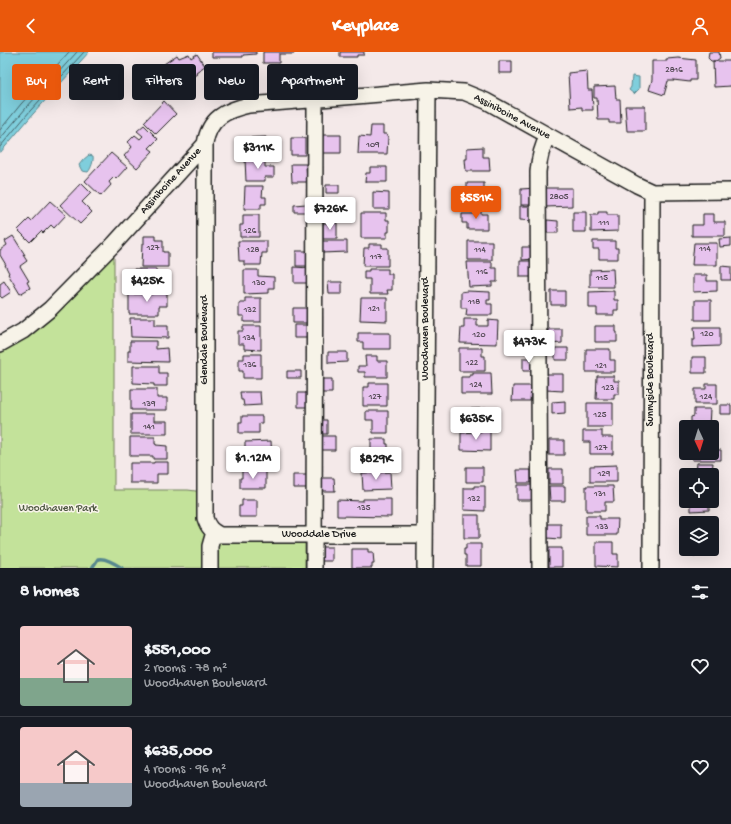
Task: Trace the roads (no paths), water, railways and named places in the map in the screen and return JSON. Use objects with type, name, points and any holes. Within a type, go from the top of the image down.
[{"type":"street","name":"Assiniboine Avenue","points":[[358,96],[428,90],[458,92],[474,95],[652,192],[731,192]]},
{"type":"street","name":"Woodhaven Boulevard","points":[[425,568],[428,90]]},
{"type":"street","name":"Assiniboine Avenue","points":[[0,344],[29,327],[50,309],[114,244],[205,144],[208,133],[214,122],[219,117],[233,110],[249,105],[315,100]]},
{"type":"street","points":[[314,568],[315,100]]},
{"type":"street","points":[[540,568],[538,172],[542,145],[548,136]]},
{"type":"street","name":"Glendale Boulevard","points":[[205,144],[205,518],[209,528],[214,532]]},
{"type":"street","name":"Sunnyside Boulevard","points":[[651,568],[652,192]]},
{"type":"street","points":[[210,568],[210,546],[214,532]]},
{"type":"street","name":"Wooddale Drive","points":[[214,532],[225,535],[425,535]]},
{"type":"water","points":[[0,52],[89,52],[78,64],[69,64],[69,74],[61,83],[61,64],[12,64],[12,100],[46,100],[0,153]]},
{"type":"water","points":[[632,76],[639,77],[639,89],[634,94],[629,90],[631,87]]},
{"type":"water","points":[[89,155],[93,156],[91,167],[88,172],[82,171],[79,165]]},
{"type":"waterway","points":[[92,568],[98,559],[110,561],[122,568]]},
{"type":"park label","name":"Woodhaven Park","points":[[58,509]]}]
